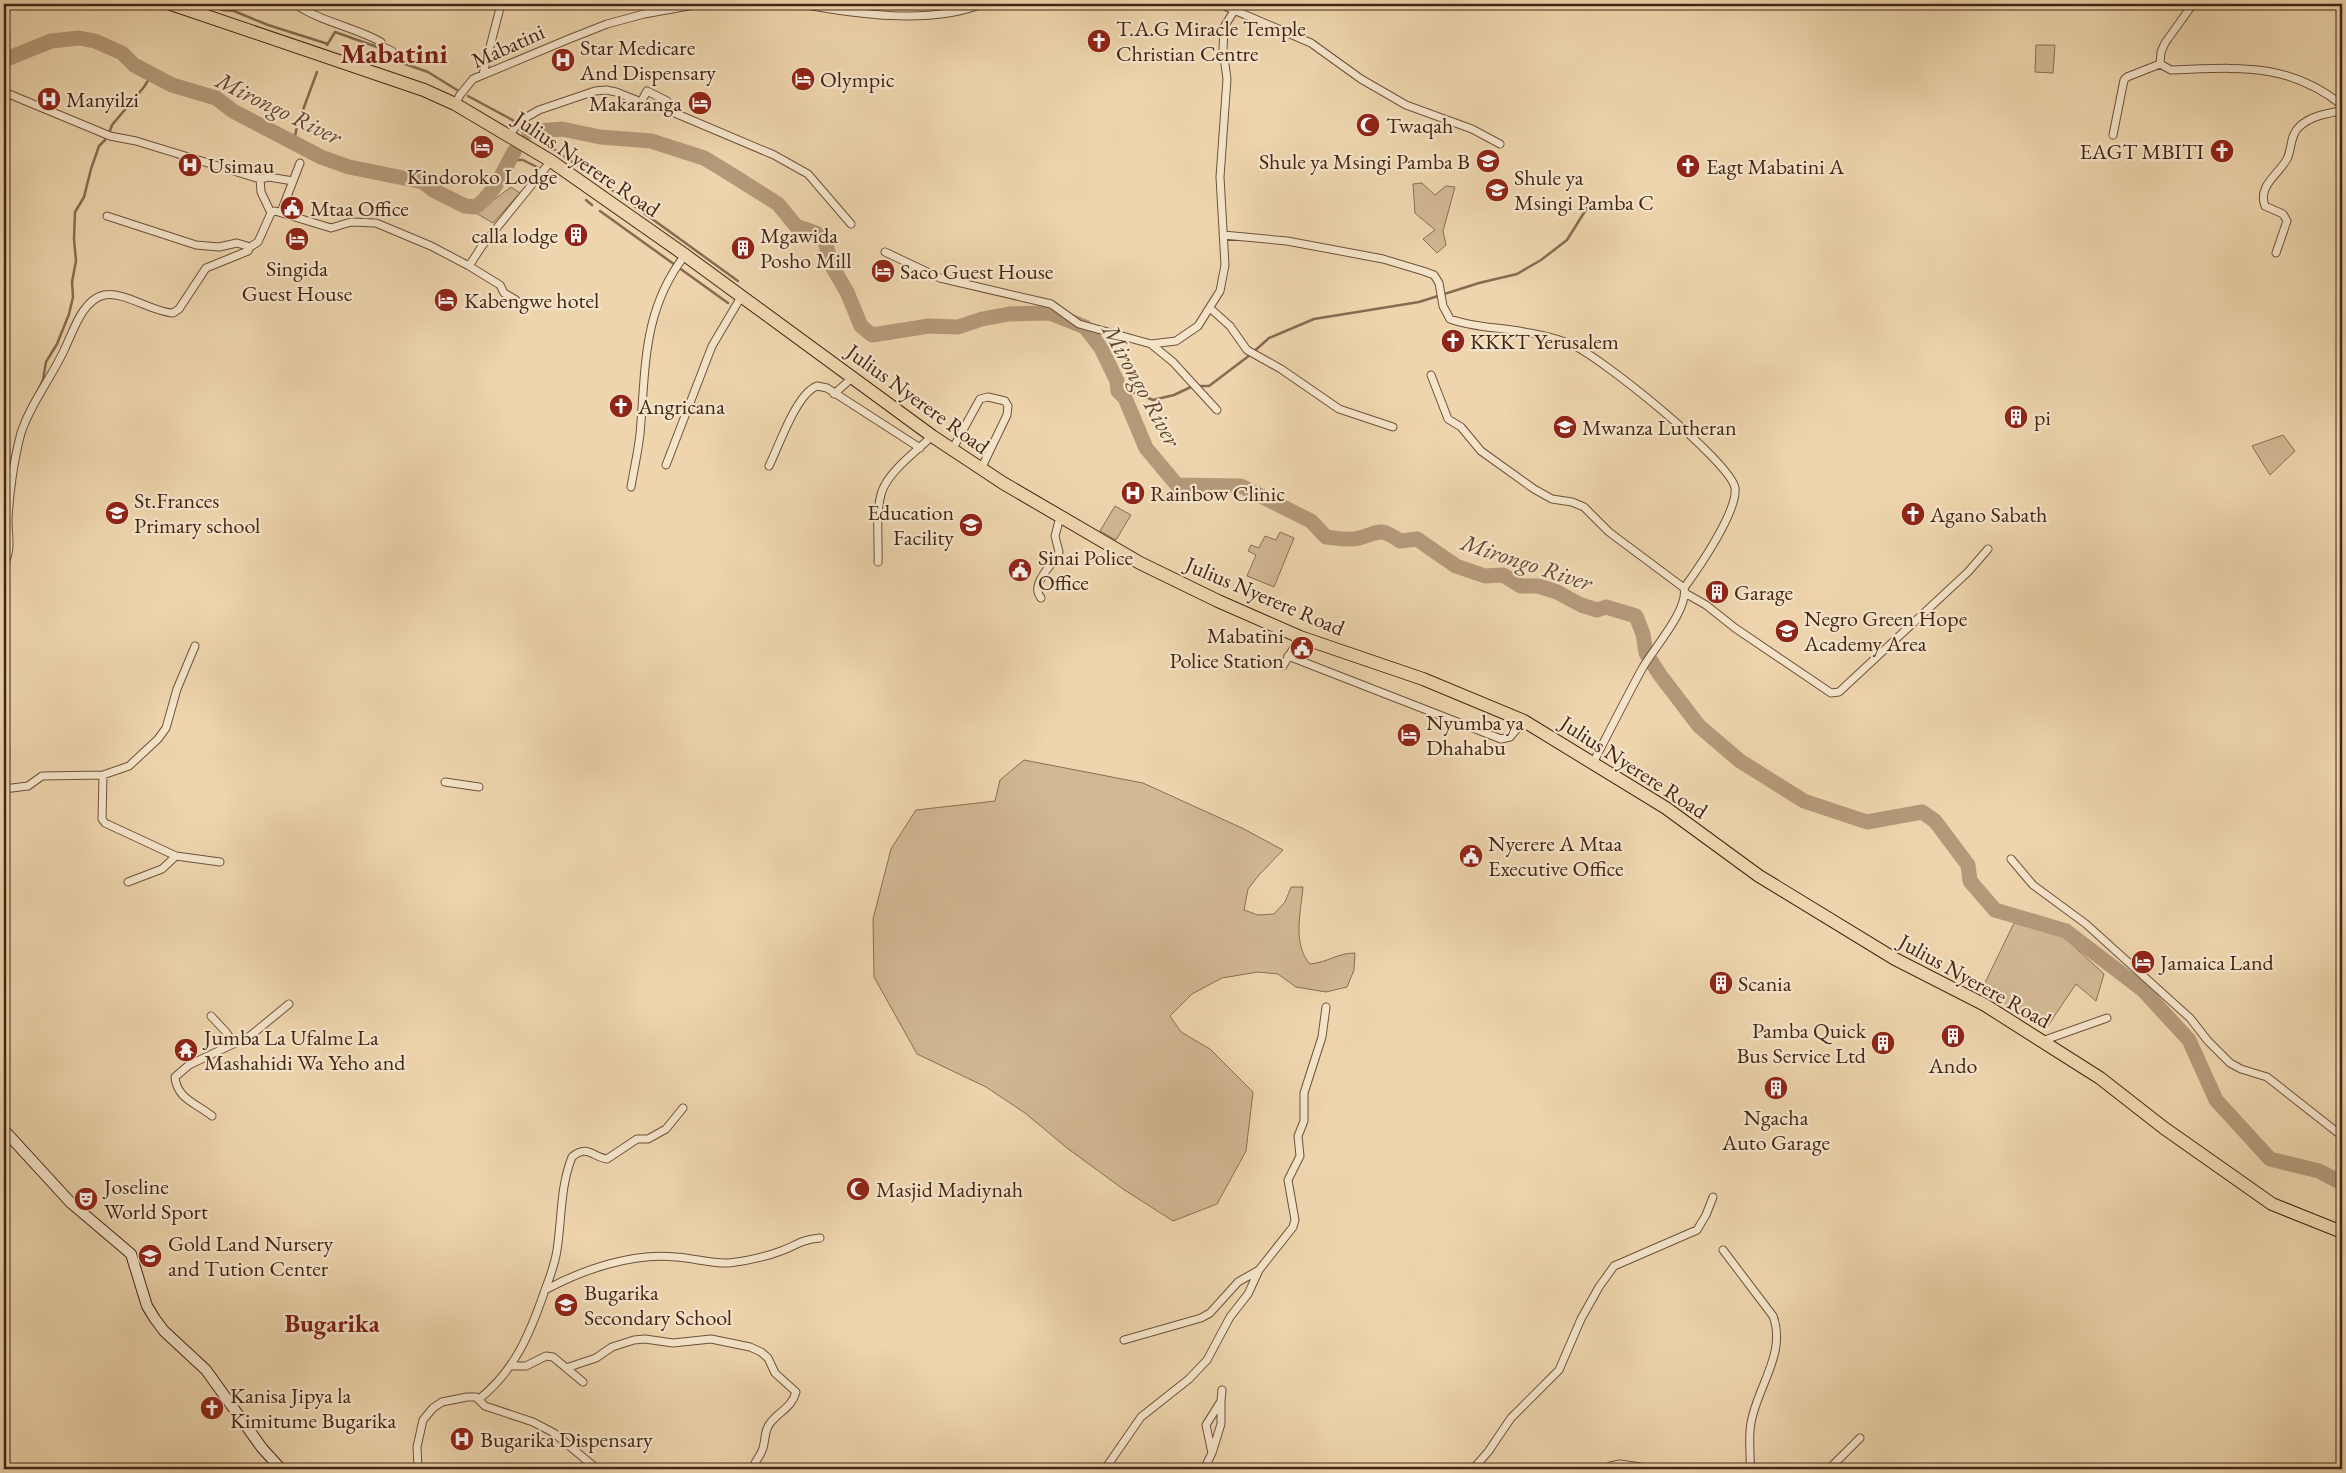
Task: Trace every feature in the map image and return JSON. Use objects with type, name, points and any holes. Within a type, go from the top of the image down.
[{"type":"highway","name":"Julius Nyerere Road","points":[[171,4],[424,90],[515,127],[551,161],[679,263],[742,297],[952,450],[1060,517],[1140,562],[1218,602],[1300,637],[1423,679],[1524,721],[1666,808],[1759,876],[1894,960],[1985,1005],[2100,1078],[2164,1128],[2272,1204],[2342,1232]]},
{"type":"main road","points":[[4,1130],[71,1203],[131,1254],[147,1306],[155,1319],[164,1331],[206,1370],[262,1448],[281,1469]]},
{"type":"street","points":[[295,4],[346,29],[381,42],[381,46],[392,51]]},
{"type":"street","points":[[483,74],[501,4]]},
{"type":"street","name":"Mabatini","points":[[456,104],[469,82],[483,74],[607,24],[644,14],[700,4]]},
{"type":"street","points":[[801,4],[842,11],[892,16],[956,12],[982,4]]},
{"type":"street","points":[[1220,4],[1311,43],[1395,100],[1472,129],[1500,144]]},
{"type":"street","points":[[2160,64],[2160,52],[2193,4]]},
{"type":"street","points":[[885,252],[940,278],[1051,304],[1079,324],[1151,344],[1176,341],[1188,334],[1198,326],[1211,309],[1224,279],[1220,177],[1226,78],[1223,50],[1224,27],[1234,11]]},
{"type":"street","points":[[2160,64],[2170,70],[2249,69],[2275,72],[2288,75],[2320,89],[2342,105]]},
{"type":"street","points":[[2113,135],[2124,80],[2127,77],[2160,64]]},
{"type":"street","points":[[515,127],[539,110],[595,91],[606,90],[616,92],[641,102],[647,91],[667,101],[667,108],[670,111],[774,155],[808,174],[851,224]]},
{"type":"street","points":[[4,92],[110,136],[136,140],[260,179],[270,177],[293,181]]},
{"type":"street","points":[[2276,253],[2287,221],[2283,214],[2265,206],[2263,196],[2266,188],[2283,165],[2294,134],[2299,126],[2320,116],[2342,111]]},
{"type":"street","points":[[469,266],[482,246],[551,161]]},
{"type":"street","points":[[281,212],[300,163]]},
{"type":"street","points":[[260,179],[261,192],[271,213]]},
{"type":"street","points":[[4,565],[10,545],[8,522],[14,471],[21,434],[28,413],[52,375],[70,334],[90,302],[109,295],[173,313],[179,309],[206,268],[248,251],[250,247],[258,242],[271,213],[275,211],[331,228],[351,222],[376,223],[431,246],[469,266],[500,285],[504,293],[516,300]]},
{"type":"street","points":[[107,216],[196,245],[219,247],[237,243],[250,247]]},
{"type":"street","points":[[1223,235],[1259,237],[1304,244],[1383,259],[1434,275],[1439,283],[1443,306],[1450,319],[1465,325],[1524,332],[1570,344],[1607,366],[1670,418],[1728,473],[1735,488],[1732,508],[1684,590],[1670,628],[1642,667],[1593,763]]},
{"type":"street","points":[[631,487],[640,434],[644,373],[652,321],[667,281],[679,263]]},
{"type":"street","points":[[666,464],[712,346],[742,297]]},
{"type":"street","points":[[1211,309],[1230,326],[1247,350],[1281,369],[1339,409],[1393,427]]},
{"type":"street","points":[[1151,344],[1173,362],[1217,410]]},
{"type":"street","points":[[1431,375],[1448,419],[1461,427],[1481,451],[1534,490],[1552,499],[1572,502],[1584,507],[1608,532],[1684,590],[1735,628],[1760,643],[1830,693],[1838,692],[1961,579],[1988,549]]},
{"type":"street","points":[[834,394],[853,377]]},
{"type":"street","points":[[769,466],[806,394],[817,386],[827,388],[920,448]]},
{"type":"street","points":[[952,450],[977,401],[988,397],[1005,400],[1008,406],[1007,415],[981,469]]},
{"type":"street","points":[[878,562],[880,501],[883,490],[891,477],[932,436]]},
{"type":"street","points":[[1041,598],[1038,594],[1037,585],[1059,552],[1055,536],[1060,517]]},
{"type":"street","points":[[1282,666],[1300,637]]},
{"type":"street","points":[[4,789],[28,786],[38,778],[46,776],[103,775],[129,766],[161,736],[166,728],[177,689],[195,646]]},
{"type":"street","points":[[1288,656],[1501,739],[1510,737],[1524,721]]},
{"type":"street","points":[[103,775],[102,819],[105,823],[176,856],[220,862]]},
{"type":"street","points":[[445,782],[479,787]]},
{"type":"street","points":[[128,882],[162,869],[176,856]]},
{"type":"street","points":[[2011,859],[2033,885],[2086,924],[2132,968],[2190,1018],[2208,1042],[2230,1063],[2241,1069],[2267,1077],[2342,1136]]},
{"type":"street","points":[[212,1116],[180,1094],[176,1088],[175,1077],[189,1065],[250,1036],[289,1004]]},
{"type":"street","points":[[1106,1469],[1141,1417],[1189,1379],[1207,1360],[1230,1317],[1248,1294],[1259,1270],[1293,1226],[1295,1220],[1288,1180],[1300,1156],[1298,1136],[1304,1121],[1304,1093],[1322,1037],[1326,1007]]},
{"type":"street","points":[[211,1016],[228,1034],[233,1043]]},
{"type":"street","points":[[2042,1041],[2107,1018]]},
{"type":"street","points":[[418,1469],[419,1433],[423,1420],[433,1408],[442,1402],[456,1398],[479,1399],[491,1390],[510,1366],[531,1331],[557,1251],[564,1179],[572,1157],[583,1151],[594,1153],[607,1159],[637,1139],[648,1139],[666,1129],[683,1108]]},
{"type":"street","points":[[1473,1469],[1488,1452],[1511,1418],[1559,1370],[1598,1287],[1614,1266],[1696,1230],[1706,1215],[1713,1197]]},
{"type":"street","points":[[545,1290],[588,1269],[624,1261],[675,1256],[709,1262],[729,1263],[782,1251],[804,1239],[820,1238]]},
{"type":"street","points":[[1723,1250],[1773,1316],[1777,1326],[1777,1342],[1771,1366],[1751,1422],[1750,1469]]},
{"type":"street","points":[[1124,1340],[1201,1318],[1210,1313],[1238,1282],[1259,1270]]},
{"type":"street","points":[[566,1368],[596,1358],[623,1342],[645,1339],[673,1343],[711,1339],[761,1352],[768,1358],[775,1372],[796,1392],[792,1402],[770,1422],[766,1430],[763,1448],[754,1464],[754,1469]]},
{"type":"street","points":[[510,1366],[526,1366],[546,1356],[554,1357],[583,1382]]},
{"type":"street","points":[[1204,1469],[1212,1453],[1221,1424],[1222,1390]]},
{"type":"street","points":[[479,1399],[485,1406],[533,1422],[554,1433],[597,1469]]},
{"type":"street","points":[[1212,1453],[1206,1425],[1221,1401]]},
{"type":"street","points":[[1829,1469],[1860,1438]]},
{"type":"street","points":[[1610,1466],[1620,1464],[1654,1469]]},
{"type":"shaded area","points":[[2036,45],[2055,45],[2053,73],[2035,72]]},
{"type":"shaded area","points":[[1422,183],[1435,195],[1446,186],[1455,187],[1443,231],[1446,245],[1437,253],[1423,239],[1435,230],[1415,213],[1413,184]]},
{"type":"shaded area","points":[[511,187],[520,193],[493,223],[476,213]]},
{"type":"shaded area","points":[[2283,435],[2295,451],[2270,475],[2252,446]]},
{"type":"shaded area","points":[[1115,506],[1131,515],[1116,540],[1100,531]]},
{"type":"shaded area","points":[[1280,532],[1294,538],[1274,587],[1247,576],[1256,555],[1248,551],[1251,545],[1259,548],[1265,536],[1276,540]]},
{"type":"shaded area","points":[[1024,760],[1143,783],[1242,828],[1283,850],[1248,889],[1244,910],[1258,915],[1274,914],[1285,902],[1291,887],[1303,887],[1299,937],[1304,956],[1310,964],[1343,954],[1355,953],[1354,970],[1347,987],[1326,992],[1296,987],[1278,974],[1258,972],[1222,978],[1192,994],[1170,1016],[1181,1032],[1210,1049],[1253,1092],[1246,1151],[1217,1204],[1173,1221],[1123,1189],[1067,1148],[1025,1113],[986,1087],[917,1054],[874,977],[873,919],[891,849],[916,810],[995,801],[1000,780]]},
{"type":"shaded area","points":[[2014,923],[2064,937],[2104,974],[2096,1001],[2076,984],[2047,1027],[1981,991]]},
{"type":"waterway","points":[[205,4],[223,10],[234,11],[268,25],[328,44]]},
{"type":"waterway","points":[[327,45],[335,32],[380,48]]},
{"type":"waterway","name":"Mirongo River","points":[[4,60],[51,41],[79,38],[95,41],[122,53],[134,65],[172,85],[216,98],[233,111],[321,157],[349,167],[423,182],[433,190],[465,206],[475,207],[488,196],[514,152]]},
{"type":"waterway","points":[[385,51],[391,59],[428,72],[457,90]]},
{"type":"waterway","points":[[294,141],[297,126],[317,72]]},
{"type":"waterway","points":[[110,131],[112,125],[144,87],[152,74]]},
{"type":"waterway","points":[[468,96],[531,130]]},
{"type":"waterway","name":"Mirongo River","points":[[529,132],[562,129],[600,137],[651,141],[704,158],[778,204],[796,226],[816,233],[825,242],[833,268],[847,292],[861,326],[872,335],[929,326],[958,327],[982,319],[1009,314],[1050,313],[1085,327],[1101,348],[1117,381],[1118,391],[1125,398],[1146,448],[1177,485],[1241,486],[1311,521],[1326,537],[1351,539],[1384,532],[1400,541],[1417,539],[1456,566],[1485,576],[1503,575],[1521,586],[1538,586],[1557,592],[1581,605],[1597,610],[1606,607],[1636,616],[1643,634],[1646,653],[1660,675],[1699,726],[1740,761],[1804,801],[1867,822],[1922,812],[1935,821],[1968,865],[1970,881],[1995,910],[2066,931],[2143,990],[2189,1040],[2216,1100],[2270,1159],[2319,1171],[2342,1183]]},
{"type":"waterway","points":[[536,130],[538,138],[542,141],[738,281]]},
{"type":"waterway","points":[[36,394],[43,380],[46,362],[57,344],[69,314],[73,297],[72,282],[76,261],[74,239],[75,212],[84,197],[99,146],[105,140]]},
{"type":"waterway","points":[[510,160],[523,160],[541,169]]},
{"type":"waterway","points":[[548,174],[556,179]]},
{"type":"waterway","points":[[586,200],[592,205]]},
{"type":"waterway","points":[[1118,391],[1136,393],[1153,400],[1174,395],[1193,386],[1209,386],[1269,338],[1314,319],[1419,302],[1479,283],[1517,274],[1541,260],[1567,240],[1587,208],[1623,207]]},
{"type":"waterway","points":[[600,211],[728,303]]},
{"type":"waterway","points":[[23,419],[32,401]]},
{"type":"waterway","points":[[11,462],[16,441]]},
{"type":"place","name":"T.A.G Miracle Temple Christian Centre","points":[[1099,41]]},
{"type":"place","name":"Star Medicare And Dispensary","points":[[563,60]]},
{"type":"place","name":"Olympic","points":[[803,79]]},
{"type":"place","name":"Manyilzi","points":[[49,99]]},
{"type":"place","name":"Makaranga","points":[[700,103]]},
{"type":"place","name":"Twaqah","points":[[1368,125]]},
{"type":"place","name":"Kindoroko Lodge","points":[[482,147]]},
{"type":"place","name":"EAGT MBITI","points":[[2222,151]]},
{"type":"place","name":"Shule ya Msingi Pamba B","points":[[1488,161]]},
{"type":"place","name":"Usimau","points":[[190,165]]},
{"type":"place","name":"Eagt Mabatini A","points":[[1688,166]]},
{"type":"place","name":"Shule ya Msingi Pamba C","points":[[1497,190]]},
{"type":"place","name":"Mtaa Office","points":[[292,208]]},
{"type":"place","name":"calla lodge","points":[[576,235]]},
{"type":"place","name":"Singida Guest House","points":[[297,239]]},
{"type":"place","name":"Mgawida Posho Mill","points":[[743,248]]},
{"type":"place","name":"Saco Guest House","points":[[883,271]]},
{"type":"place","name":"Kabengwe hotel","points":[[446,300]]},
{"type":"place","name":"KKKT Yerusalem","points":[[1453,341]]},
{"type":"place","name":"Angricana","points":[[621,406]]},
{"type":"place","name":"pi","points":[[2016,417]]},
{"type":"place","name":"Mwanza Lutheran","points":[[1565,427]]},
{"type":"place","name":"Rainbow Clinic","points":[[1133,493]]},
{"type":"place","name":"St.Frances Primary school","points":[[117,513]]},
{"type":"place","name":"Agano Sabath","points":[[1913,514]]},
{"type":"place","name":"Education Facility","points":[[971,525]]},
{"type":"place","name":"Sinai Police Office","points":[[1020,570]]},
{"type":"place","name":"Garage","points":[[1717,592]]},
{"type":"place","name":"Negro Green Hope Academy Area","points":[[1787,631]]},
{"type":"place","name":"Mabatini Police Station","points":[[1302,648]]},
{"type":"place","name":"Nyumba ya Dhahabu","points":[[1409,735]]},
{"type":"place","name":"Nyerere A Mtaa Executive Office","points":[[1471,856]]},
{"type":"place","name":"Jamaica Land","points":[[2143,962]]},
{"type":"place","name":"Scania","points":[[1721,983]]},
{"type":"place","name":"Ando","points":[[1953,1036]]},
{"type":"place","name":"Pamba Quick Bus Service Ltd","points":[[1883,1043]]},
{"type":"place","name":"Jumba La Ufalme La Mashahidi Wa Yeho and","points":[[186,1050]]},
{"type":"place","name":"Ngacha Auto Garage","points":[[1776,1088]]},
{"type":"place","name":"Masjid Madiynah","points":[[858,1189]]},
{"type":"place","name":"Joseline World Sport","points":[[86,1199]]},
{"type":"place","name":"Gold Land Nursery and Tution Center","points":[[150,1256]]},
{"type":"place","name":"Bugarika Secondary School","points":[[566,1305]]},
{"type":"place","name":"Kanisa Jipya la Kimitume Bugarika","points":[[212,1408]]},
{"type":"place","name":"Bugarika Dispensary","points":[[462,1439]]},
{"type":"district","name":"Mabatini","points":[[394,53]]},
{"type":"district","name":"Bugarika","points":[[332,1323]]}]
